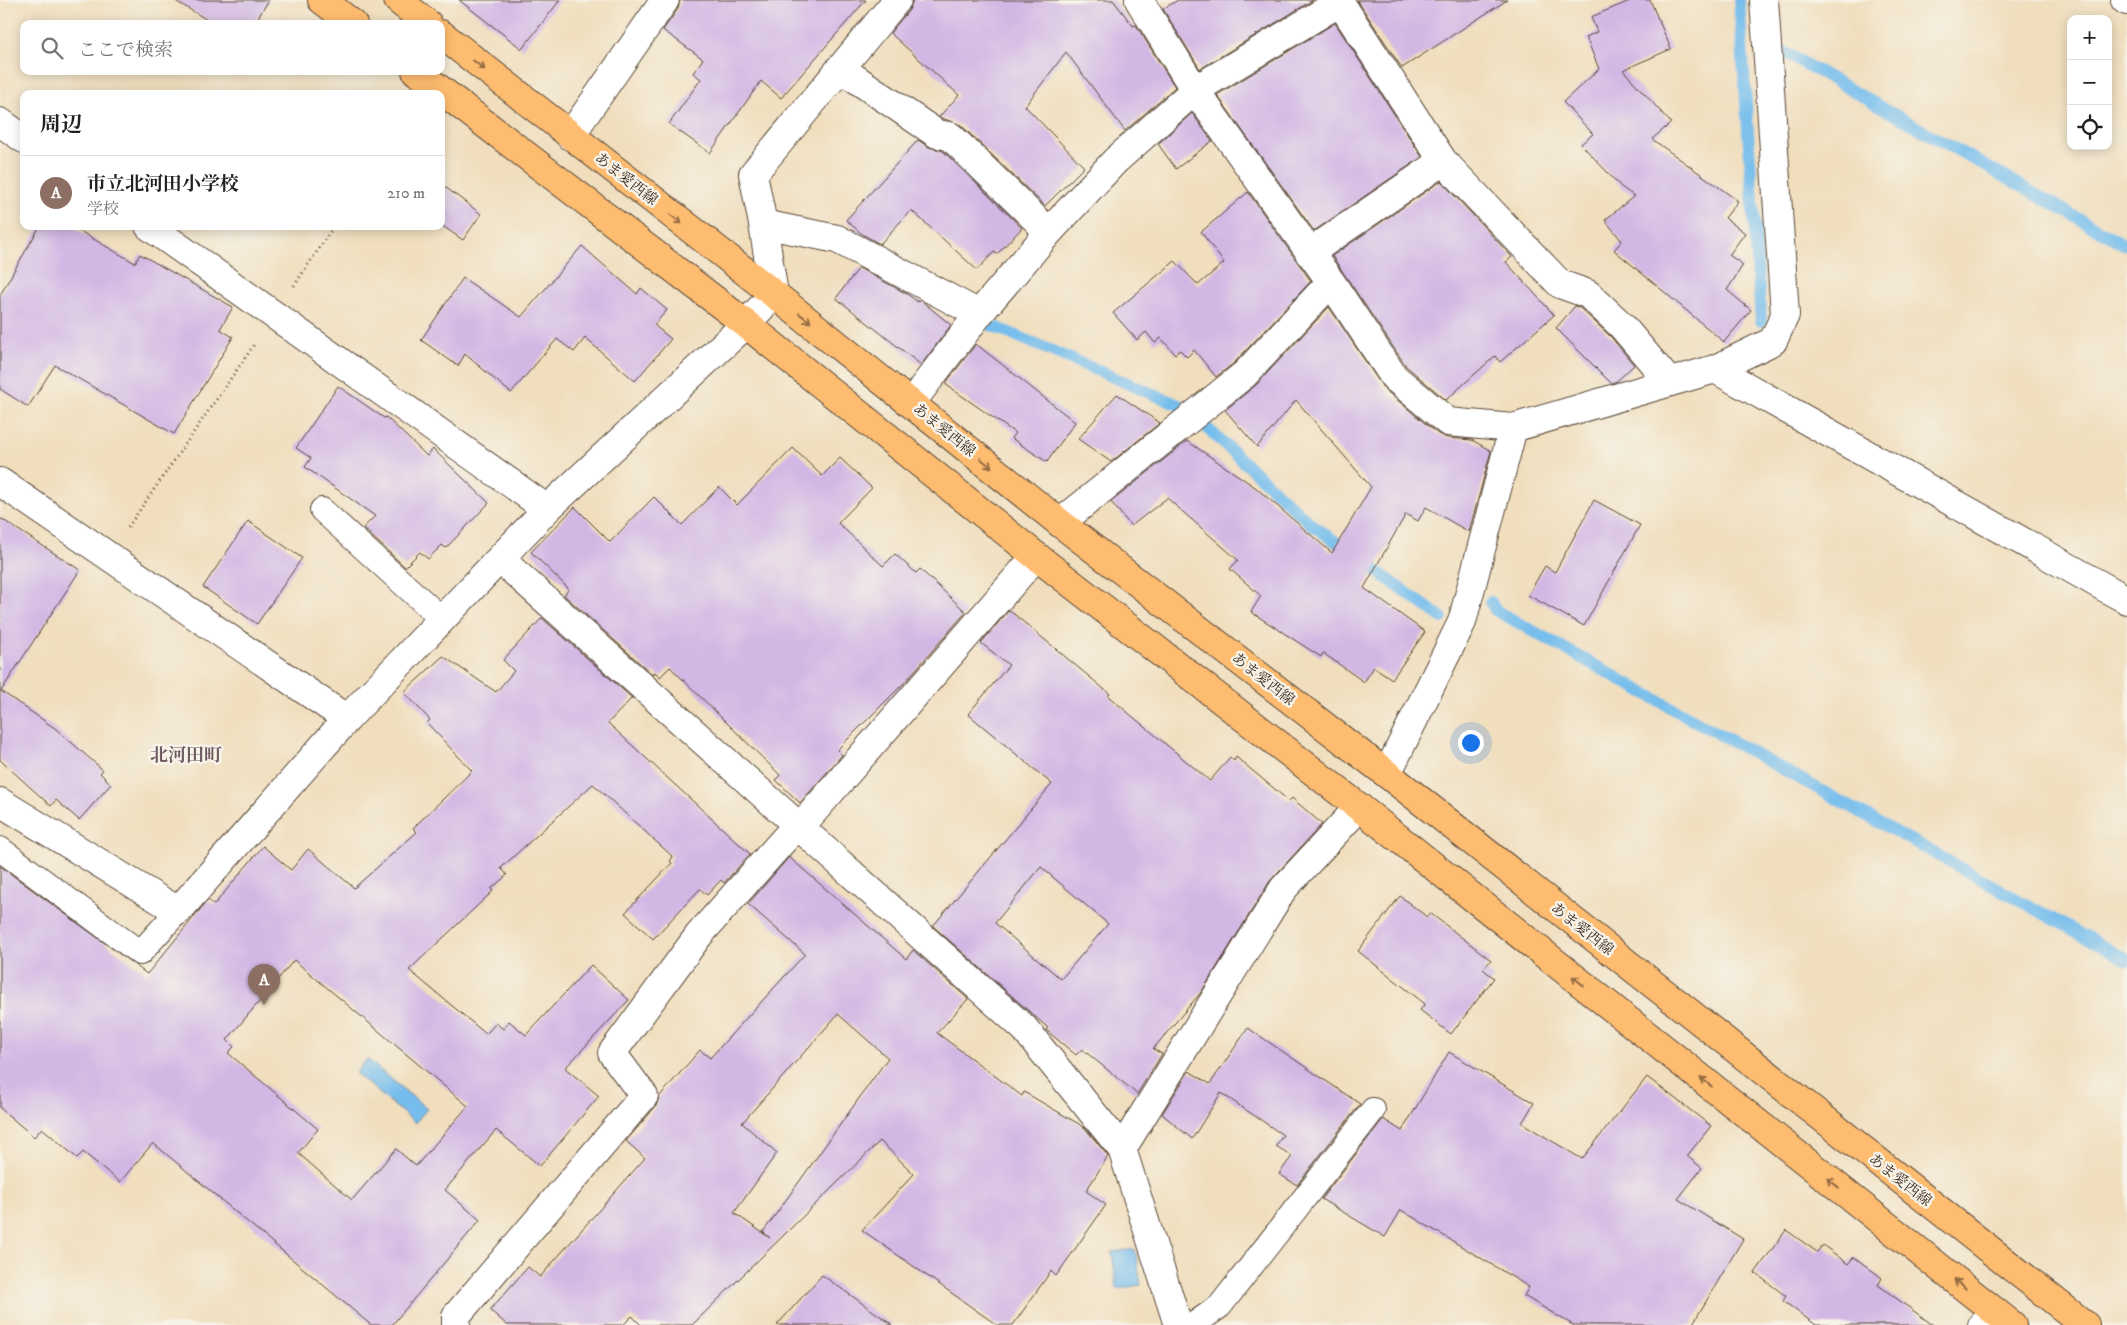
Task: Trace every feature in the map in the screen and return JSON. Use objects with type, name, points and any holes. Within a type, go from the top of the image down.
[{"type":"main road","points":[[322,0],[349,20]]},
{"type":"main road","points":[[398,0],[423,20]]},
{"type":"main road","name":"あま愛西線","points":[[445,37],[911,402],[1060,523],[1387,774],[2085,1325]]},
{"type":"main road","points":[[421,75],[441,90]]},
{"type":"main road","points":[[445,93],[746,324],[1036,556],[1359,807],[1996,1320]]},
{"type":"street","points":[[570,136],[665,0]]},
{"type":"street","points":[[0,802],[178,911],[347,719],[547,509],[746,324],[774,294],[753,174],[897,0]]},
{"type":"street","points":[[1139,0],[1195,90],[1330,282],[1394,377],[1448,422],[1513,428],[1715,369],[1773,341],[1785,315],[1764,0]]},
{"type":"street","points":[[911,402],[979,314],[1048,232],[1115,161],[1195,90],[1342,1],[1443,161],[1560,284],[1588,294],[1622,326],[1669,382]]},
{"type":"street","points":[[840,68],[937,134],[950,136],[1048,232]]},
{"type":"street","points":[[0,122],[20,136]]},
{"type":"street","points":[[1309,253],[1443,161]]},
{"type":"street","points":[[763,224],[837,239],[979,314]]},
{"type":"street","points":[[155,230],[547,509]]},
{"type":"street","points":[[1060,523],[1246,374],[1330,282]]},
{"type":"street","points":[[1715,369],[2127,600]]},
{"type":"street","points":[[1387,774],[1462,622],[1513,428]]},
{"type":"street","points":[[0,482],[347,719]]},
{"type":"street","points":[[456,1325],[456,1316],[644,1096],[612,1053],[698,935],[798,826],[1036,556]]},
{"type":"street","points":[[500,559],[1024,1028],[1122,1149],[1178,1325]]},
{"type":"street","points":[[1122,1149],[1283,889],[1359,807]]},
{"type":"lane","points":[[322,510],[442,619]]},
{"type":"lane","points":[[0,849],[140,953],[178,911]]},
{"type":"lane","points":[[1193,1325],[1220,1306],[1373,1110]]},
{"type":"path","points":[[108,556],[331,230]]},
{"type":"water","points":[[367,1059],[427,1109],[415,1123],[355,1073]]},
{"type":"water","points":[[1135,1249],[1141,1285],[1117,1289],[1112,1252]]},
{"type":"building","points":[[174,0],[269,0],[256,20],[207,20]]},
{"type":"building","points":[[459,0],[560,0],[522,49]]},
{"type":"building","points":[[680,0],[866,0],[781,98],[761,81],[710,153],[669,124],[701,79],[693,73],[703,59],[663,30],[678,9]]},
{"type":"building","points":[[913,0],[1113,0],[1133,26],[1136,25],[1175,87],[1125,131],[1066,52],[1025,106],[1084,167],[1045,206],[961,125],[939,117],[959,95],[890,33],[909,10]]},
{"type":"building","points":[[1178,0],[1313,0],[1200,69],[1163,9]]},
{"type":"building","points":[[1357,0],[1507,0],[1402,68]]},
{"type":"building","points":[[1632,0],[1650,0],[1671,49],[1623,70],[1671,123],[1652,139],[1738,201],[1725,218],[1745,233],[1729,255],[1743,265],[1727,290],[1751,310],[1724,342],[1614,250],[1622,241],[1605,220],[1634,196],[1621,187],[1581,144],[1593,134],[1563,102],[1599,69],[1586,37],[1597,32],[1591,17]]},
{"type":"building","points":[[1335,23],[1422,157],[1314,231],[1217,95]]},
{"type":"building","points":[[1192,113],[1212,141],[1176,169],[1158,144]]},
{"type":"building","points":[[918,140],[929,147],[943,151],[1022,228],[997,254],[994,252],[977,270],[911,210],[880,244],[862,234],[846,220]]},
{"type":"building","points":[[1441,181],[1512,257],[1506,262],[1554,315],[1500,362],[1495,356],[1446,400],[1406,366],[1332,256]]},
{"type":"building","points":[[445,187],[481,214],[463,240],[445,228]]},
{"type":"building","points":[[1248,192],[1311,281],[1234,363],[1216,377],[1194,350],[1187,357],[1180,350],[1175,354],[1161,338],[1155,343],[1146,332],[1137,340],[1113,313],[1175,261],[1198,285],[1224,263],[1201,232]]},
{"type":"building","points":[[38,230],[78,230],[135,263],[140,254],[233,307],[220,329],[233,337],[174,434],[55,365],[28,407],[0,389],[0,295]]},
{"type":"building","points":[[582,246],[637,294],[641,288],[667,310],[654,325],[671,339],[635,381],[585,338],[574,352],[557,339],[511,393],[465,354],[458,366],[421,340],[463,278],[521,317]]},
{"type":"building","points":[[859,268],[918,302],[920,300],[951,325],[921,365],[836,298]]},
{"type":"building","points":[[1575,306],[1580,308],[1611,337],[1634,365],[1617,381],[1611,383],[1556,328]]},
{"type":"building","points":[[1329,307],[1384,389],[1438,434],[1447,438],[1472,440],[1491,451],[1469,532],[1426,507],[1418,521],[1406,514],[1364,588],[1425,632],[1392,679],[1374,667],[1364,682],[1323,653],[1321,657],[1251,612],[1261,596],[1230,569],[1238,560],[1167,498],[1131,526],[1111,502],[1187,441],[1255,487],[1332,553],[1371,487],[1296,400],[1257,447],[1225,410],[1256,385]]},
{"type":"building","points":[[976,344],[1075,422],[1047,462],[1011,438],[1015,433],[945,384]]},
{"type":"building","points":[[338,386],[384,418],[386,417],[427,456],[433,449],[489,503],[446,548],[442,545],[428,559],[420,552],[405,567],[363,528],[375,516],[305,467],[311,458],[296,448]]},
{"type":"building","points":[[1117,394],[1160,423],[1111,462],[1078,439]]},
{"type":"building","points":[[793,448],[822,476],[840,458],[872,488],[838,523],[883,566],[895,554],[916,573],[920,569],[966,612],[905,682],[837,750],[842,755],[800,803],[776,780],[780,775],[670,667],[660,677],[655,672],[653,675],[564,595],[569,589],[531,552],[575,507],[610,542],[654,497],[682,525],[719,487],[737,505]]},
{"type":"building","points":[[1594,500],[1640,525],[1584,626],[1528,595],[1545,566],[1555,572]]},
{"type":"building","points":[[0,518],[80,570],[1,691],[56,729],[103,770],[100,773],[111,784],[79,820],[56,800],[51,806],[0,760]]},
{"type":"building","points":[[248,521],[302,558],[257,624],[203,587]]},
{"type":"building","points":[[1009,610],[1210,781],[1230,757],[1234,761],[1236,757],[1289,801],[1292,798],[1322,824],[1270,881],[1202,991],[1153,1049],[1162,1054],[1137,1094],[1082,1049],[1076,1055],[1046,1030],[1048,1028],[933,926],[1052,784],[968,714],[1009,665],[981,643]],"holes":[[[1041,867],[1108,924],[1061,979],[995,923]]]},
{"type":"building","points":[[542,618],[632,698],[608,723],[750,854],[724,883],[721,880],[707,895],[700,889],[653,939],[625,913],[672,863],[670,861],[673,857],[593,784],[501,868],[507,875],[491,889],[493,891],[409,970],[486,1034],[496,1023],[503,1029],[509,1021],[526,1035],[591,965],[629,1000],[565,1068],[599,1096],[540,1166],[496,1130],[445,1190],[480,1220],[392,1325],[371,1325],[153,1143],[120,1182],[83,1152],[77,1158],[42,1128],[34,1137],[0,1108],[0,866],[147,974],[208,900],[214,905],[263,846],[291,870],[308,849],[354,888],[417,832],[413,828],[472,771],[427,723],[430,720],[404,692],[443,656],[496,692],[514,671],[503,660]],"holes":[[[294,960],[468,1106],[416,1166],[396,1149],[352,1200],[298,1153],[318,1129],[228,1053],[234,1047],[227,1040]]]},
{"type":"building","points":[[789,857],[906,959],[913,950],[968,999],[937,1033],[1022,1096],[1024,1092],[1084,1127],[1108,1156],[1086,1191],[1106,1205],[1056,1276],[1051,1271],[1013,1325],[997,1325],[862,1230],[914,1174],[880,1141],[692,1325],[641,1325],[632,1316],[623,1325],[507,1325],[490,1310],[528,1267],[540,1277],[645,1158],[626,1141],[656,1106],[659,1097],[700,1050],[710,1058],[805,954],[748,904]],"holes":[[[838,1014],[888,1058],[763,1232],[770,1238],[734,1213],[777,1153],[742,1123]]]},
{"type":"building","points":[[1400,896],[1427,917],[1430,913],[1491,960],[1483,969],[1494,978],[1451,1034],[1420,1010],[1425,1004],[1358,951]]},
{"type":"building","points":[[1248,1028],[1360,1104],[1297,1185],[1279,1174],[1292,1156],[1276,1146],[1283,1135],[1221,1093],[1192,1139],[1162,1114],[1189,1071],[1210,1084]]},
{"type":"building","points":[[1449,1052],[1534,1103],[1522,1123],[1582,1159],[1647,1077],[1711,1126],[1687,1156],[1702,1168],[1678,1199],[1743,1239],[1692,1325],[1573,1325],[1524,1296],[1529,1287],[1401,1210],[1385,1237],[1321,1199],[1383,1119],[1402,1131]]},
{"type":"building","points":[[1786,1230],[1817,1252],[1823,1245],[1848,1264],[1854,1257],[1882,1278],[1878,1285],[1933,1325],[1816,1325],[1783,1301],[1786,1296],[1755,1273]]},
{"type":"building","points":[[822,1275],[893,1325],[777,1325]]},
{"type":"waterway","points":[[1739,0],[1761,321]]},
{"type":"waterway","points":[[1784,52],[2127,246]]},
{"type":"waterway","points":[[986,323],[1181,406]]},
{"type":"waterway","points":[[1206,427],[1311,524],[1442,618]]},
{"type":"waterway","points":[[1491,602],[1495,610],[2127,960]]},
{"type":"place","name":"市立北河田小学校","points":[[264,1005]]},
{"type":"district","name":"北河田町","points":[[186,756]]}]
